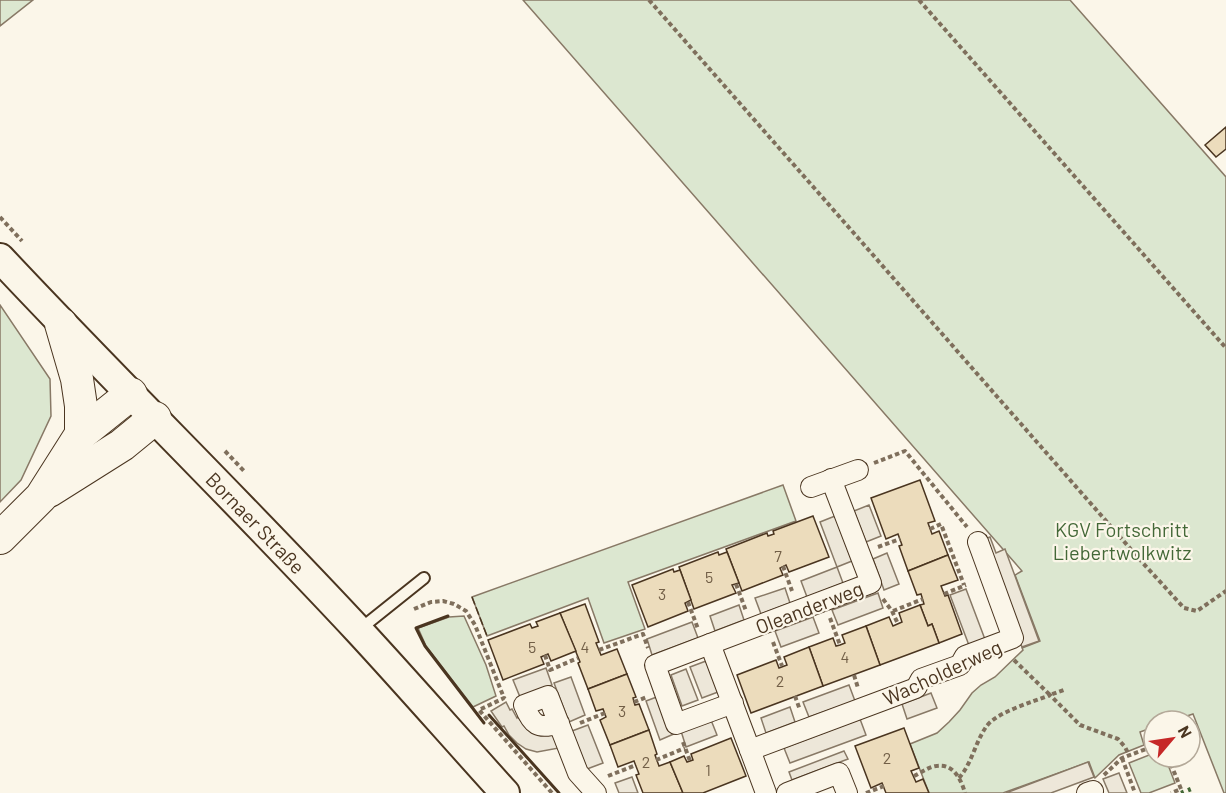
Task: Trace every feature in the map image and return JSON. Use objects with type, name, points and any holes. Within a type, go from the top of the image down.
[{"type":"main road","name":"Bornaer Straße","points":[[0,258],[61,324],[155,418],[358,630],[505,793]]},
{"type":"main road","points":[[61,324],[77,379],[81,406],[81,434]]},
{"type":"main road","points":[[41,497],[81,434],[131,394]]},
{"type":"main road","points":[[0,538],[41,497],[122,445],[155,418]]},
{"type":"street","points":[[811,486],[858,470]]},
{"type":"street","name":"Oleanderweg","points":[[655,665],[871,583],[831,479]]},
{"type":"street","name":"Wacholderweg","points":[[750,750],[916,688],[921,679],[960,665],[965,656],[1013,638],[978,542]]},
{"type":"street","points":[[707,645],[733,704],[766,793]]},
{"type":"street","points":[[655,665],[676,724],[733,704]]},
{"type":"street","points":[[524,705],[548,696],[578,773],[592,788]]},
{"type":"street","points":[[787,793],[839,773],[847,793]]},
{"type":"lane","points":[[358,630],[424,578]]},
{"type":"path","points":[[649,0],[1184,608],[1197,611],[1226,591]]},
{"type":"path","points":[[919,0],[1226,348]]},
{"type":"path","points":[[858,470],[905,452],[978,542]]},
{"type":"path","points":[[930,529],[941,524],[964,585]]},
{"type":"path","points":[[944,594],[990,576]]},
{"type":"path","points":[[871,583],[879,589],[898,624]]},
{"type":"path","points":[[736,584],[783,666]]},
{"type":"path","points":[[892,611],[923,599]]},
{"type":"path","points":[[431,602],[443,601],[466,611],[475,625],[504,698],[513,705],[524,705]]},
{"type":"path","points":[[824,601],[840,645]]},
{"type":"path","points":[[688,602],[707,645]]},
{"type":"path","points":[[599,650],[643,634],[655,665]]},
{"type":"path","points":[[999,644],[1080,725],[1118,739],[1130,755]]},
{"type":"path","points":[[545,655],[550,670],[578,658]]},
{"type":"path","points":[[959,778],[967,769],[985,728],[991,721],[999,715],[1064,690]]},
{"type":"path","points":[[504,698],[479,710],[552,793]]},
{"type":"path","points":[[1005,705],[1008,712]]},
{"type":"path","points":[[560,727],[604,713]]},
{"type":"path","points":[[656,760],[685,748]]},
{"type":"path","points":[[1090,792],[1122,758],[1142,750]]},
{"type":"path","points":[[1122,758],[1135,793]]},
{"type":"path","points":[[592,788],[636,765]]},
{"type":"path","points":[[914,776],[937,766],[947,766],[956,773],[965,793]]},
{"type":"path","points":[[1171,793],[1181,789],[1173,769]]},
{"type":"path","points":[[866,793],[884,786]]},
{"type":"green space","points":[[0,0],[33,0],[0,26]]},
{"type":"green space","name":"KGV Fortschritt Liebertwolkwitz","points":[[523,0],[1070,0],[1226,177],[1226,793],[1224,793],[1202,737],[1202,709],[1142,709],[1142,731],[1140,732],[1142,746],[1119,755],[1095,778],[1089,762],[1003,793],[929,793],[910,744],[937,733],[960,710],[972,693],[995,677],[1023,650],[1022,648],[1040,641],[1015,575],[1022,571]]},
{"type":"green space","points":[[0,305],[50,379],[51,416],[21,480],[0,502]]},
{"type":"green space","points":[[783,485],[796,521],[628,582],[645,629],[604,643],[588,598],[487,636],[472,597]]},
{"type":"green space","points":[[464,616],[486,665],[496,696],[473,707],[426,646],[418,628],[449,617]]},
{"type":"green space","points":[[1142,758],[1142,769],[1170,769],[1175,783],[1149,793],[1141,793],[1129,763]]},
{"type":"shaded area","points":[[869,505],[881,536],[866,542],[854,511]]},
{"type":"shaded area","points":[[835,516],[852,561],[837,567],[820,522]]},
{"type":"shaded area","points":[[990,537],[996,553],[1005,549],[1039,641],[1022,647],[982,540]]},
{"type":"shaded area","points":[[887,553],[899,584],[884,590],[873,559]]},
{"type":"shaded area","points":[[837,567],[843,583],[807,597],[801,581]]},
{"type":"shaded area","points":[[785,588],[790,603],[761,614],[755,598]]},
{"type":"shaded area","points":[[966,589],[986,642],[970,648],[950,595]]},
{"type":"shaded area","points":[[878,593],[883,608],[838,625],[832,610]]},
{"type":"shaded area","points":[[739,605],[744,620],[715,631],[710,616]]},
{"type":"shaded area","points":[[813,617],[819,633],[781,647],[775,631]]},
{"type":"shaded area","points":[[692,622],[698,638],[652,655],[647,639]]},
{"type":"shaded area","points":[[706,661],[718,692],[702,698],[690,667]]},
{"type":"shaded area","points":[[546,668],[552,685],[520,697],[513,680]]},
{"type":"shaded area","points":[[686,669],[698,700],[682,706],[671,675]]},
{"type":"shaded area","points":[[571,677],[585,715],[569,722],[554,683]]},
{"type":"shaded area","points":[[849,685],[855,701],[809,717],[803,702]]},
{"type":"shaded area","points":[[931,693],[937,708],[907,719],[902,704]]},
{"type":"shaded area","points":[[662,695],[676,733],[660,740],[646,701]]},
{"type":"shaded area","points":[[506,702],[527,729],[553,733],[559,748],[537,752],[517,743],[491,711]]},
{"type":"shaded area","points":[[790,707],[795,722],[766,733],[761,718]]},
{"type":"shaded area","points":[[860,719],[866,735],[790,763],[784,748]]},
{"type":"shaded area","points":[[711,720],[717,735],[686,747],[681,731]]},
{"type":"shaded area","points":[[588,725],[603,763],[587,769],[572,731]]},
{"type":"shaded area","points":[[844,751],[848,759],[792,780],[789,772]]},
{"type":"shaded area","points":[[1088,762],[1094,777],[1051,793],[1006,793]]},
{"type":"shaded area","points":[[1119,773],[1127,793],[1109,793],[1103,779]]},
{"type":"shaded area","points":[[632,777],[638,793],[619,793],[615,783]]},
{"type":"building","points":[[1226,127],[1226,149],[1216,157],[1205,145]]},
{"type":"building","points":[[920,480],[935,521],[928,523],[932,534],[939,531],[948,555],[908,571],[899,546],[902,545],[898,534],[886,539],[871,498]]},
{"type":"building","points":[[813,516],[829,557],[789,572],[786,565],[780,568],[783,575],[742,591],[726,549],[767,533],[768,536],[774,534],[773,531]]},
{"type":"building","points":[[718,552],[719,555],[727,552],[739,583],[732,585],[736,593],[694,609],[679,567]]},
{"type":"building","points":[[948,555],[958,580],[941,586],[945,596],[948,595],[962,634],[939,643],[932,624],[928,626],[920,605],[924,604],[921,594],[917,595],[908,571]]},
{"type":"building","points":[[673,569],[674,572],[680,570],[691,600],[685,603],[688,611],[648,627],[632,585]]},
{"type":"building","points":[[585,604],[599,642],[596,643],[601,655],[617,649],[627,674],[588,689],[578,663],[580,662],[560,613]]},
{"type":"building","points":[[920,605],[928,626],[932,624],[939,643],[880,665],[866,626],[889,617],[893,626],[902,622],[899,613]]},
{"type":"building","points":[[560,613],[576,651],[551,661],[548,654],[541,657],[544,664],[503,680],[488,640],[530,624],[532,628],[538,626],[536,622]]},
{"type":"building","points":[[866,626],[880,665],[823,686],[809,647],[833,638],[836,646],[840,645],[845,643],[842,635]]},
{"type":"building","points":[[809,647],[823,686],[751,713],[737,675],[776,660],[779,668],[787,665],[784,657]]},
{"type":"building","points":[[627,674],[636,697],[633,698],[635,705],[639,704],[649,730],[610,745],[600,720],[606,717],[603,709],[596,711],[588,689]]},
{"type":"building","points":[[904,728],[919,768],[911,771],[916,782],[923,779],[929,793],[886,793],[882,783],[871,788],[855,746]]},
{"type":"building","points":[[649,730],[659,766],[670,762],[683,793],[643,793],[636,775],[639,774],[634,761],[618,767],[610,745]]},
{"type":"building","points":[[731,738],[746,776],[703,793],[683,793],[670,762],[684,756],[687,762],[693,760],[691,754]]},
{"type":"hedge","points":[[1181,793],[1191,789]]},
{"type":"fence","points":[[472,597],[487,636]]},
{"type":"wall","points":[[448,616],[416,628],[425,646],[484,723]]},
{"type":"wall","points":[[489,715],[559,793]]}]
